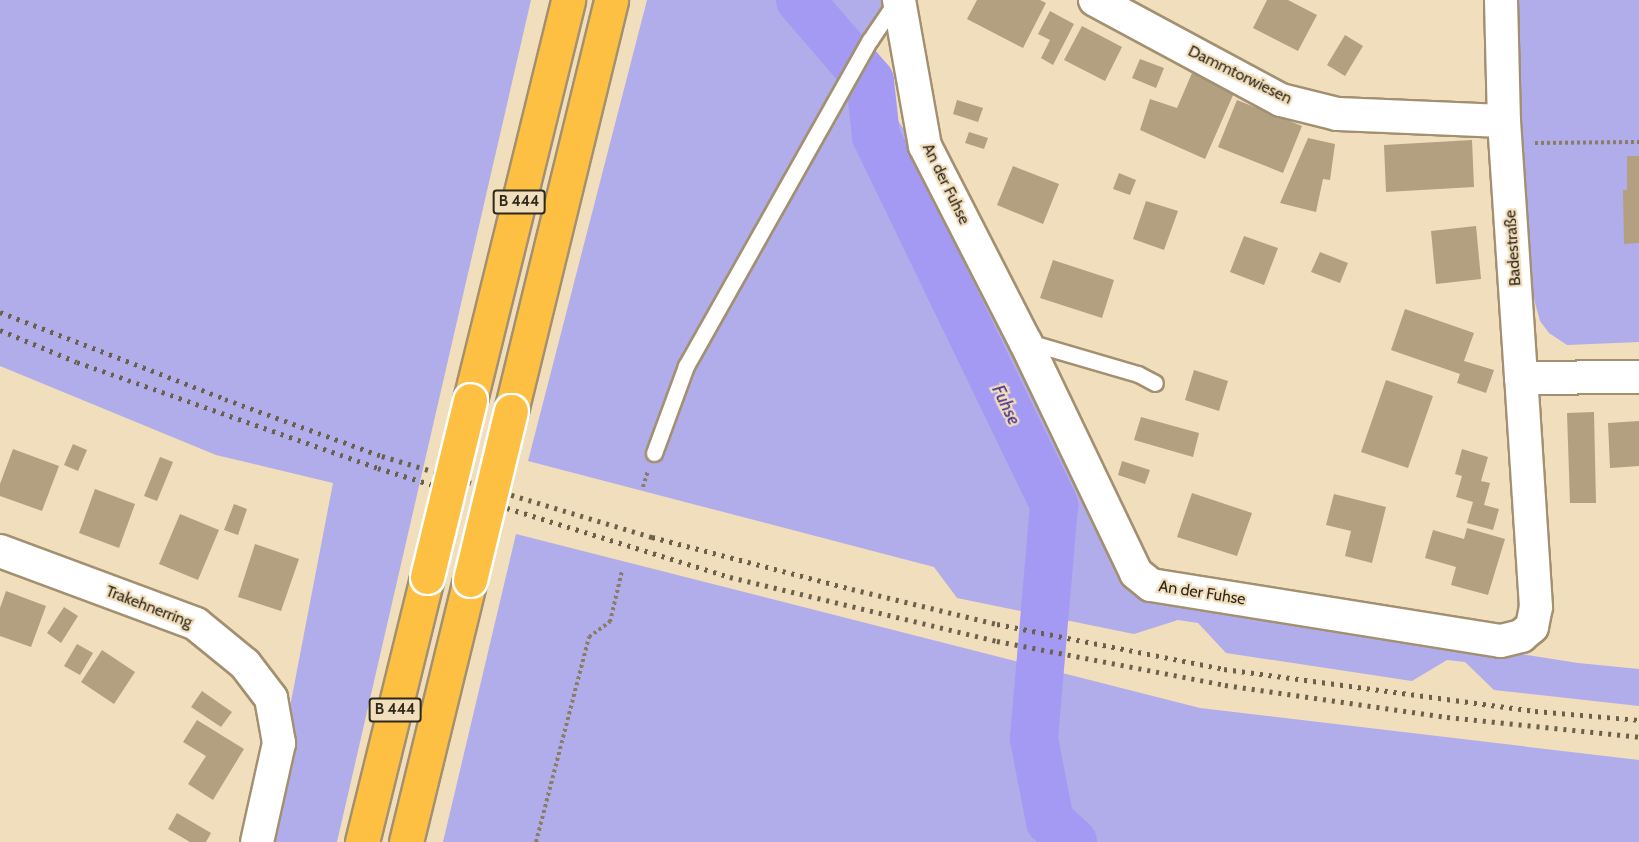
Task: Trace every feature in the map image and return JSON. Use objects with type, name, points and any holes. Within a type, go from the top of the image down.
[{"type":"highway","name":"B 444","points":[[362,842],[568,2]]},
{"type":"highway","name":"B 444","points":[[406,842],[608,10]]},
{"type":"street","name":"An der Fuhse","points":[[898,0],[925,146],[1026,341],[1136,573],[1151,585],[1502,640],[1521,636],[1532,627],[1536,607],[1521,378]]},
{"type":"street","name":"Dammtorwiesen","points":[[1095,0],[1281,100],[1337,114],[1505,132]]},
{"type":"street","name":"Badestraße","points":[[1502,0],[1505,132],[1521,378]]},
{"type":"street","points":[[1521,378],[1639,377]]},
{"type":"street","name":"Trakehnerring","points":[[0,550],[196,624],[245,664],[271,698],[279,742],[257,842]]},
{"type":"lane","points":[[654,453],[686,366],[870,40],[898,0]]},
{"type":"lane","points":[[1026,341],[1138,374],[1155,383]]},
{"type":"path","points":[[1505,132],[1639,142]]},
{"type":"path","points":[[537,842],[589,637],[610,622],[622,571]]},
{"type":"shaded area","points":[[0,0],[531,0],[337,842],[264,842],[333,483],[216,455],[0,366]]},
{"type":"shaded area","points":[[647,0],[884,0],[880,14],[889,32],[854,55],[915,146],[1136,590],[1244,611],[1578,663],[1639,669],[1639,706],[1494,690],[1465,662],[1447,660],[1412,681],[1226,653],[1198,623],[1178,620],[1134,634],[957,598],[934,567],[528,461]]},
{"type":"shaded area","points":[[1514,0],[1639,0],[1639,342],[1567,345],[1549,333],[1540,321],[1534,299],[1513,72]]},
{"type":"shaded area","points":[[516,534],[1200,708],[1639,760],[1639,842],[443,842]]},
{"type":"building","points":[[977,0],[1040,0],[1046,3],[1023,48],[967,19]]},
{"type":"building","points":[[1267,0],[1288,0],[1317,15],[1298,51],[1253,28]]},
{"type":"building","points":[[1050,11],[1074,24],[1053,65],[1041,58],[1050,40],[1038,34]]},
{"type":"building","points":[[1082,26],[1122,47],[1105,81],[1064,60]]},
{"type":"building","points":[[1345,35],[1363,46],[1345,76],[1327,65]]},
{"type":"building","points":[[1140,59],[1164,68],[1156,88],[1132,78]]},
{"type":"building","points":[[1192,73],[1234,93],[1205,159],[1140,130],[1150,99],[1177,108]]},
{"type":"building","points":[[957,100],[983,108],[978,122],[953,114]]},
{"type":"building","points":[[1237,100],[1302,126],[1283,173],[1218,147]]},
{"type":"building","points":[[969,132],[988,138],[984,149],[965,143]]},
{"type":"building","points":[[1308,138],[1335,144],[1330,180],[1323,179],[1316,212],[1280,203]]},
{"type":"building","points":[[1472,140],[1474,187],[1386,192],[1384,145]]},
{"type":"building","points":[[1627,156],[1639,156],[1639,243],[1624,244],[1623,190],[1627,190]]},
{"type":"building","points":[[1013,166],[1059,184],[1043,224],[997,205]]},
{"type":"building","points":[[1119,173],[1136,180],[1130,195],[1113,189]]},
{"type":"building","points":[[1146,201],[1178,211],[1164,250],[1133,239]]},
{"type":"building","points":[[1476,226],[1481,279],[1436,284],[1431,231]]},
{"type":"building","points":[[1244,236],[1278,248],[1264,285],[1230,272]]},
{"type":"building","points":[[1320,252],[1348,263],[1340,283],[1311,272]]},
{"type":"building","points":[[1053,260],[1114,280],[1102,318],[1040,298]]},
{"type":"building","points":[[1405,309],[1474,333],[1464,361],[1494,370],[1486,393],[1457,383],[1460,374],[1391,350]]},
{"type":"building","points":[[1194,370],[1228,381],[1219,411],[1185,400]]},
{"type":"building","points":[[1386,380],[1433,396],[1408,468],[1361,452]]},
{"type":"building","points":[[1594,412],[1596,503],[1570,503],[1567,413]]},
{"type":"building","points":[[1141,417],[1199,433],[1193,457],[1134,440]]},
{"type":"building","points":[[1639,421],[1639,466],[1610,468],[1608,423]]},
{"type":"building","points":[[73,444],[87,450],[78,471],[64,465]]},
{"type":"building","points":[[13,449],[59,466],[42,511],[0,496],[0,484]]},
{"type":"building","points":[[1462,449],[1488,457],[1481,481],[1490,483],[1484,505],[1499,509],[1493,530],[1467,523],[1473,502],[1456,497],[1462,476],[1455,474]]},
{"type":"building","points":[[160,457],[173,462],[157,501],[144,496]]},
{"type":"building","points":[[1122,461],[1150,470],[1145,484],[1118,475]]},
{"type":"building","points":[[95,489],[135,504],[119,548],[79,533]]},
{"type":"building","points":[[1192,493],[1252,513],[1237,556],[1177,537]]},
{"type":"building","points":[[1334,494],[1386,507],[1372,563],[1345,556],[1351,531],[1326,525]]},
{"type":"building","points":[[234,504],[247,509],[238,535],[224,530]]},
{"type":"building","points":[[180,514],[219,530],[198,580],[159,564]]},
{"type":"building","points":[[1467,528],[1505,539],[1488,595],[1451,585],[1456,567],[1425,558],[1433,530],[1464,539]]},
{"type":"building","points":[[255,544],[299,559],[281,611],[238,597]]},
{"type":"building","points":[[6,591],[46,606],[31,647],[0,636],[0,608]]},
{"type":"building","points":[[64,607],[78,616],[61,643],[47,633]]},
{"type":"building","points":[[77,644],[93,653],[80,675],[64,666]]},
{"type":"building","points":[[102,650],[135,672],[114,704],[81,682]]},
{"type":"building","points":[[202,691],[232,712],[221,727],[191,707]]},
{"type":"building","points":[[197,720],[244,749],[213,800],[188,784],[206,756],[183,742]]},
{"type":"building","points":[[177,813],[211,833],[206,842],[190,842],[168,829]]},
{"type":"waterway","name":"Fuhse","points":[[800,0],[870,81],[876,136],[1054,505],[1034,739],[1050,821],[1073,842]]},
{"type":"railway","points":[[0,312],[225,399],[382,456],[652,537],[852,589],[997,624],[1224,669],[1535,711],[1639,720]]},
{"type":"railway","points":[[0,330],[77,362],[378,468],[730,577],[997,641],[1225,685],[1447,717],[1639,737]]}]
